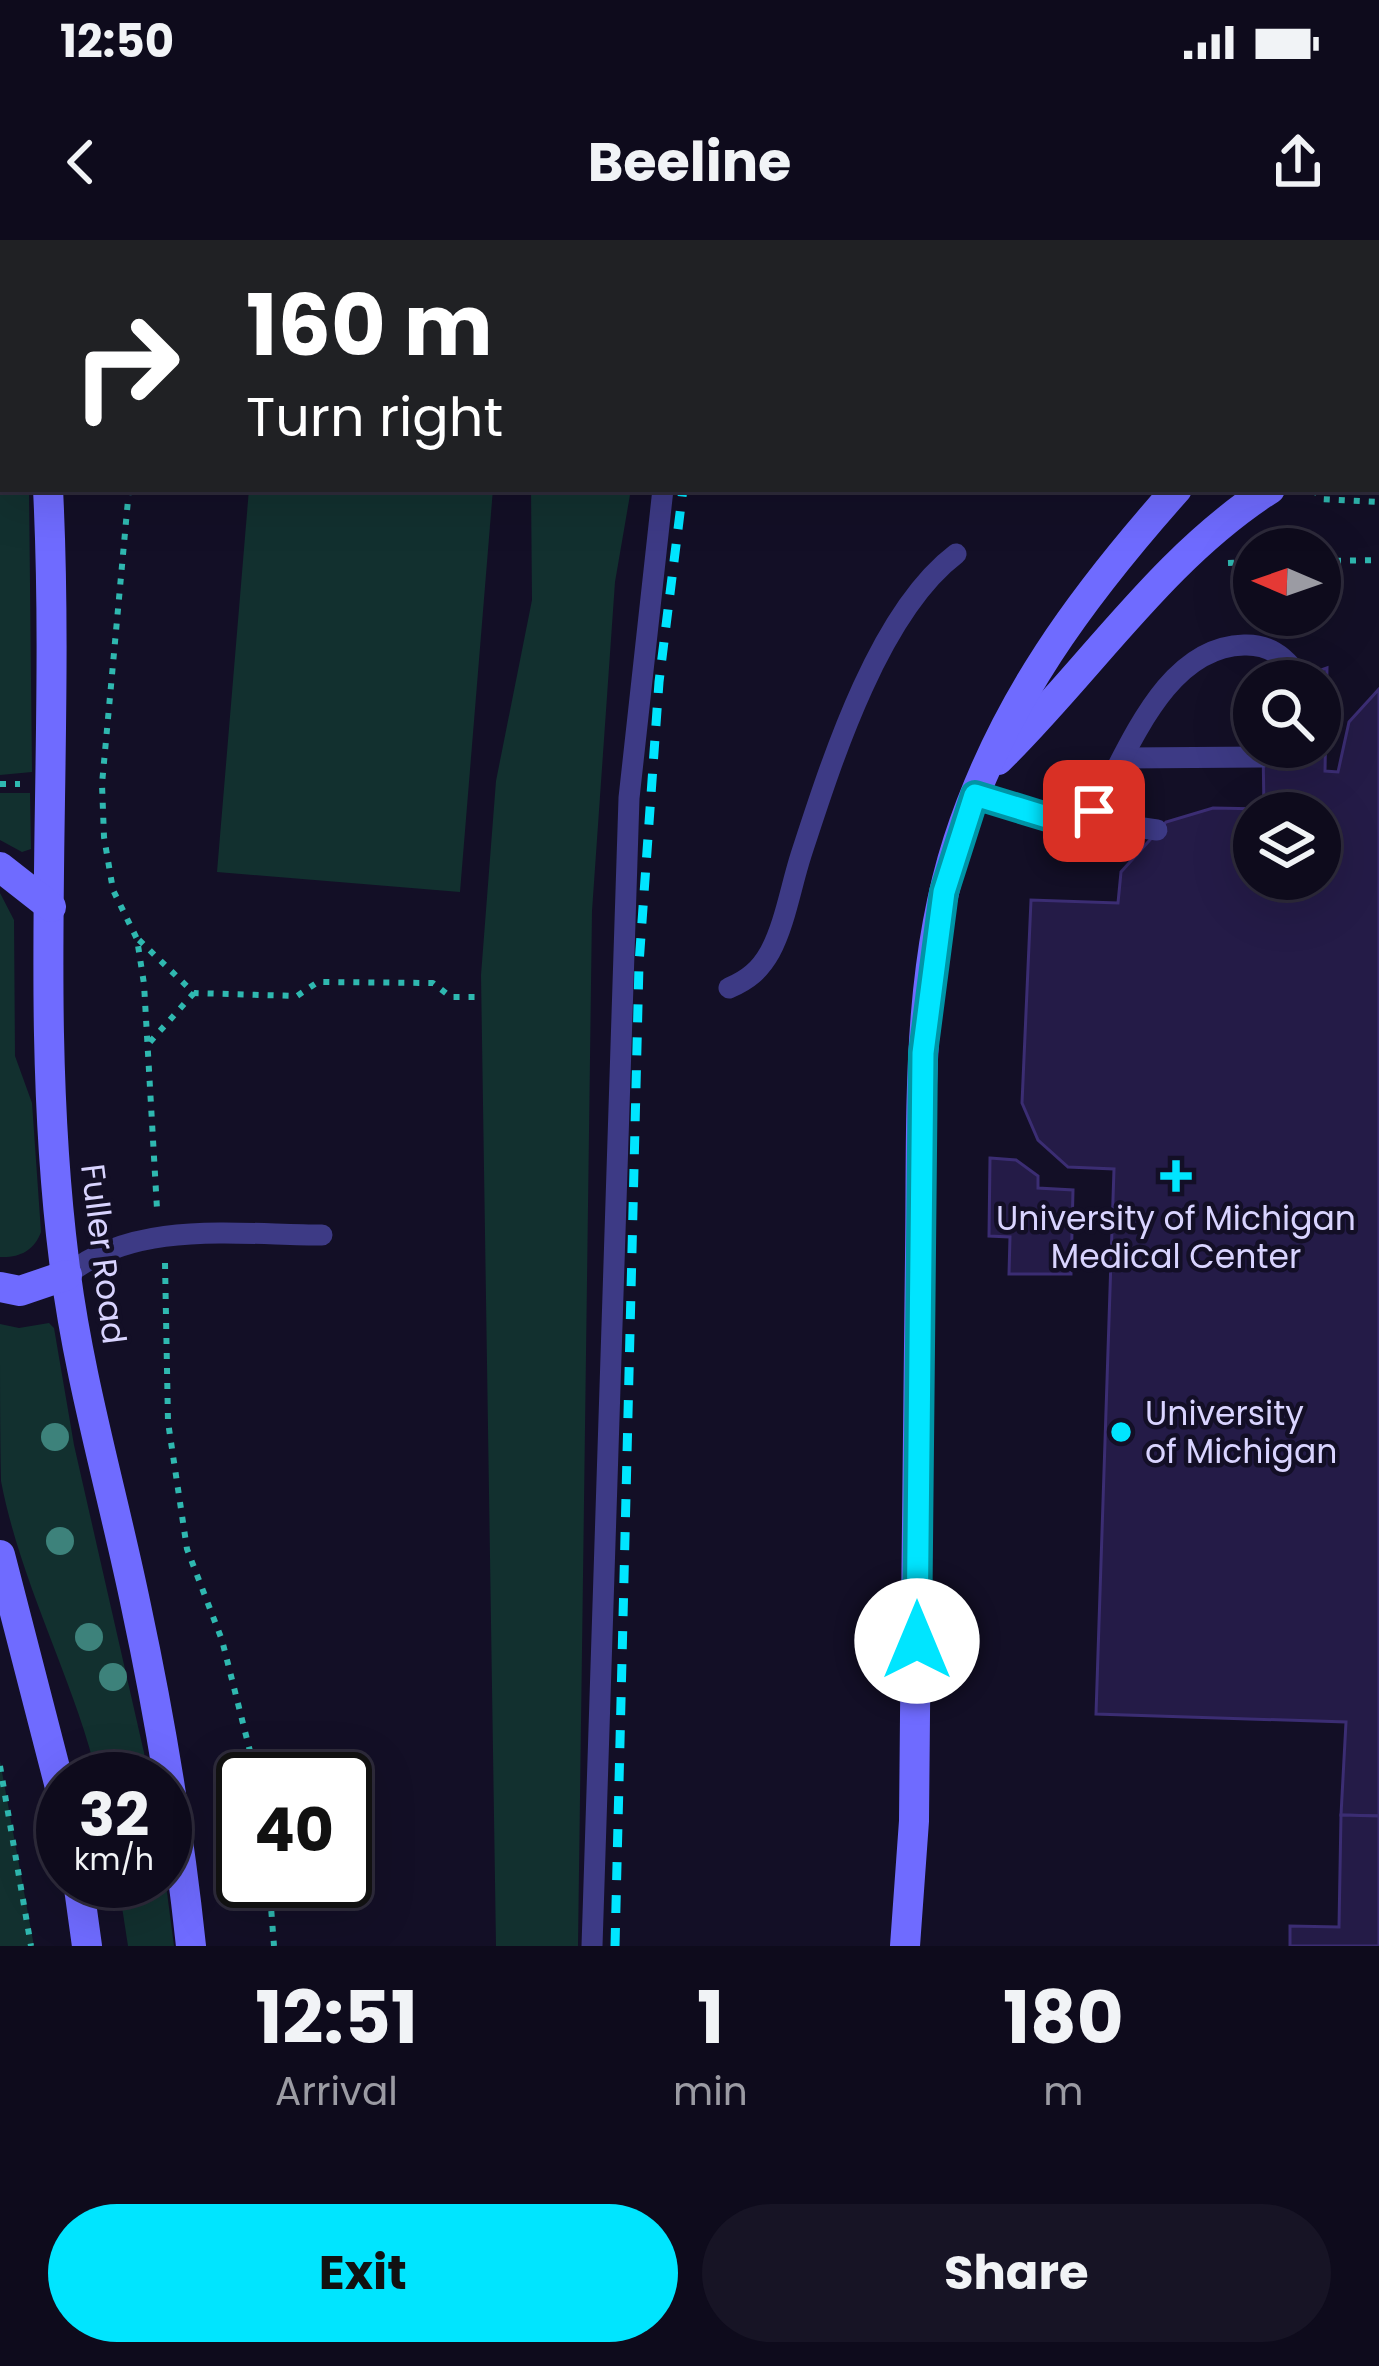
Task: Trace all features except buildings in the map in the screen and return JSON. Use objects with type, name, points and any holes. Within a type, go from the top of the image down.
[{"type":"main road","name":"Fuller Road","points":[[48,492],[54,1137],[67,1274],[94,1436],[136,1604],[191,1946]]},
{"type":"main road","points":[[905,1946],[914,1821],[923,1053],[944,892],[982,782],[1038,665],[1091,586],[1174,492]]},
{"type":"main road","points":[[982,782],[1204,535],[1266,492]]},
{"type":"main road","points":[[0,866],[51,907]]},
{"type":"main road","points":[[0,1287],[20,1291],[67,1274]]},
{"type":"main road","points":[[0,1556],[51,1752]]},
{"type":"main road","points":[[82,1908],[88,1946]]},
{"type":"lane","points":[[592,1946],[629,798],[663,492]]},
{"type":"lane","points":[[729,988],[751,978],[771,951],[832,764],[871,675],[908,608],[938,568],[956,554]]},
{"type":"lane","points":[[1094,811],[1164,691],[1192,659],[1224,646],[1250,644],[1288,660]]},
{"type":"lane","points":[[1125,758],[1233,758]]},
{"type":"lane","points":[[982,782],[1047,817],[1094,811],[1122,825],[1157,830]]},
{"type":"lane","points":[[67,1274],[94,1252],[160,1236],[322,1235]]},
{"type":"path","points":[[129,492],[102,802],[113,890],[137,939],[150,1042],[168,1422],[187,1549],[222,1640],[250,1752]]},
{"type":"path","points":[[1316,492],[1321,499],[1379,502]]},
{"type":"path","points":[[1341,561],[1379,560]]},
{"type":"path","points":[[137,939],[194,993],[298,995],[318,982],[433,983],[451,997],[477,997]]},
{"type":"path","points":[[150,1042],[194,993]]},
{"type":"path","points":[[0,1766],[32,1946]]},
{"type":"path","points":[[271,1908],[274,1946]]},
{"type":"green space","points":[[0,492],[29,492],[32,772],[0,775]]},
{"type":"green space","points":[[249,492],[493,492],[460,892],[217,872]]},
{"type":"green space","points":[[531,492],[630,492],[615,582],[592,911],[578,1946],[496,1946],[481,975],[496,781],[532,600]]},
{"type":"green space","points":[[0,793],[30,793],[31,849],[22,852],[0,840]]},
{"type":"green space","points":[[0,893],[14,920],[15,1056],[32,1103],[41,1232],[30,1249],[7,1257],[0,1257]]},
{"type":"green space","points":[[49,1323],[54,1328],[74,1445],[144,1752],[90,1752],[21,1557],[1,1481],[0,1324],[19,1328]]},
{"type":"green space","points":[[0,1761],[34,1946],[0,1946]]},
{"type":"green space","points":[[122,1908],[169,1908],[174,1946],[128,1946]]},
{"type":"railway","points":[[615,1946],[639,964],[659,682],[683,492]]},
{"type":"place","name":"University of Michigan Medical Center","points":[[1176,1176]]},
{"type":"place","name":"University of Michigan","points":[[1121,1432]]},
{"type":"route","points":[[917,1641],[923,1053],[930,968],[944,892],[975,795],[1047,817],[1094,811]]}]
